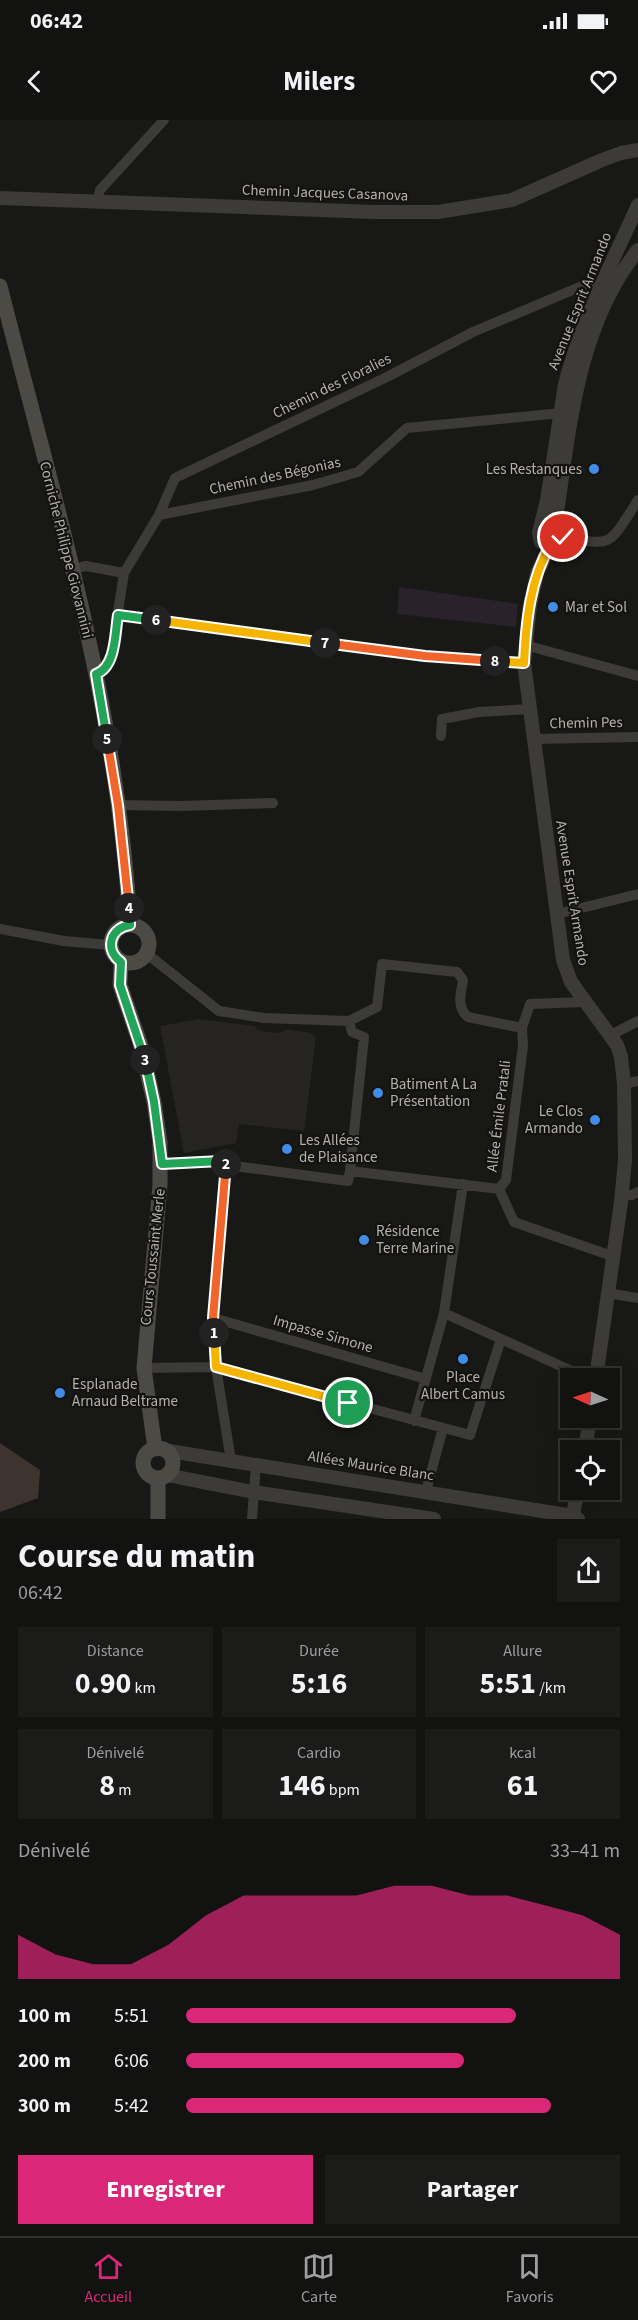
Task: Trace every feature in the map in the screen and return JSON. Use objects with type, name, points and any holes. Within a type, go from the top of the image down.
[{"type":"main road","name":"Corniche Philippe Giovannini","points":[[0,286],[72,569],[96,674],[118,805],[128,882],[130,925]]},
{"type":"main road","points":[[130,925],[142,929],[148,941],[146,953],[133,963],[121,962],[114,955],[110,945],[114,933],[130,925]]},
{"type":"main road","name":"Cours Toussaint Merle","points":[[121,962],[120,985],[141,1046],[150,1082],[162,1164],[144,1368],[159,1449]]},
{"type":"main road","points":[[158,1519],[162,1477],[172,1466],[168,1453],[159,1449],[147,1454],[143,1463],[147,1474],[162,1477]]},
{"type":"street","points":[[96,203],[100,190],[164,120]]},
{"type":"street","name":"Chemin Jacques Casanova","points":[[0,198],[373,212],[438,212],[512,200],[602,160],[638,150]]},
{"type":"street","name":"Avenue Esprit Armando","points":[[554,540],[541,542],[539,532],[547,500],[570,366],[638,205]]},
{"type":"street","name":"Avenue Esprit Armando","points":[[597,1368],[622,1195],[631,1082],[611,1035],[585,1002],[566,971],[524,663],[537,573],[554,540],[578,379],[588,346],[616,281],[638,250]]},
{"type":"street","name":"Chemin des Floralies","points":[[124,573],[159,515],[175,478],[387,377],[473,332],[590,284],[602,286]]},
{"type":"street","name":"Chemin des Bégonias","points":[[159,515],[314,485],[358,472],[407,428],[561,413]]},
{"type":"street","points":[[554,540],[605,542],[617,534],[638,500]]},
{"type":"street","points":[[72,569],[86,566],[124,573],[111,657],[105,669],[96,674]]},
{"type":"street","points":[[118,615],[425,656],[524,663]]},
{"type":"street","points":[[525,645],[638,676]]},
{"type":"street","points":[[441,736],[442,719],[479,712],[530,710]]},
{"type":"street","name":"Chemin Pes","points":[[534,739],[638,737]]},
{"type":"street","points":[[118,805],[182,806],[273,803]]},
{"type":"street","points":[[557,914],[638,894]]},
{"type":"street","points":[[0,929],[64,941],[110,945]]},
{"type":"street","points":[[146,953],[219,1011],[264,1018],[350,1021],[377,1007],[382,964],[457,972],[463,980],[460,1004],[462,1012],[468,1017],[522,1028],[530,1004],[585,1002]]},
{"type":"street","points":[[162,1164],[221,1161],[227,1165],[348,1181],[364,1037],[352,1032],[350,1021]]},
{"type":"street","points":[[611,1035],[638,1021]]},
{"type":"street","name":"Allée Émile Pratali","points":[[350,1171],[499,1189],[506,1180],[523,1046],[522,1028]]},
{"type":"street","points":[[227,1165],[213,1318],[216,1367],[231,1461]]},
{"type":"street","points":[[414,1421],[444,1313],[463,1184]]},
{"type":"street","points":[[499,1189],[514,1222],[612,1256]]},
{"type":"street","points":[[622,1195],[632,1195],[638,1192]]},
{"type":"street","points":[[607,1293],[638,1298]]},
{"type":"street","points":[[444,1313],[565,1368]]},
{"type":"street","name":"Impasse Simone","points":[[213,1318],[426,1379]]},
{"type":"street","points":[[144,1368],[216,1367],[470,1435],[501,1339]]},
{"type":"street","points":[[420,1518],[443,1428]]},
{"type":"street","name":"Allées Maurice Blanc","points":[[159,1449],[426,1491],[574,1518]]},
{"type":"street","points":[[252,1519],[256,1464]]},
{"type":"street","points":[[162,1477],[434,1519]]},
{"type":"street","points":[[574,1518],[577,1500]]},
{"type":"shaded area","points":[[399,587],[518,604],[516,627],[397,614]]},
{"type":"shaded area","points":[[199,1019],[255,1026],[258,1030],[267,1032],[280,1033],[288,1029],[310,1033],[316,1037],[304,1131],[239,1124],[236,1143],[184,1153],[160,1026]]},
{"type":"shaded area","points":[[0,1443],[40,1470],[38,1498],[0,1512]]},
{"type":"place","name":"Les Restanques","points":[[594,469]]},
{"type":"place","name":"Mar et Sol","points":[[553,607]]},
{"type":"place","name":"Batiment A La Présentation","points":[[378,1093]]},
{"type":"place","name":"Le Clos Armando","points":[[595,1120]]},
{"type":"place","name":"Les Allées de Plaisance","points":[[287,1149]]},
{"type":"place","name":"Résidence Terre Marine","points":[[364,1240]]},
{"type":"place","name":"Place Albert Camus","points":[[463,1359]]},
{"type":"place","name":"Esplanade Arnaud Beltrame","points":[[60,1393]]},
{"type":"route","points":[[348,1403],[216,1367],[213,1318],[227,1165],[221,1161],[162,1164],[150,1082],[141,1046],[120,985],[121,962],[114,955],[110,945],[114,933],[130,925],[128,882],[118,805],[96,674],[105,669],[111,657],[118,615],[425,656],[524,663],[530,606],[537,573],[551,544],[555,543],[557,536],[563,537]]}]
